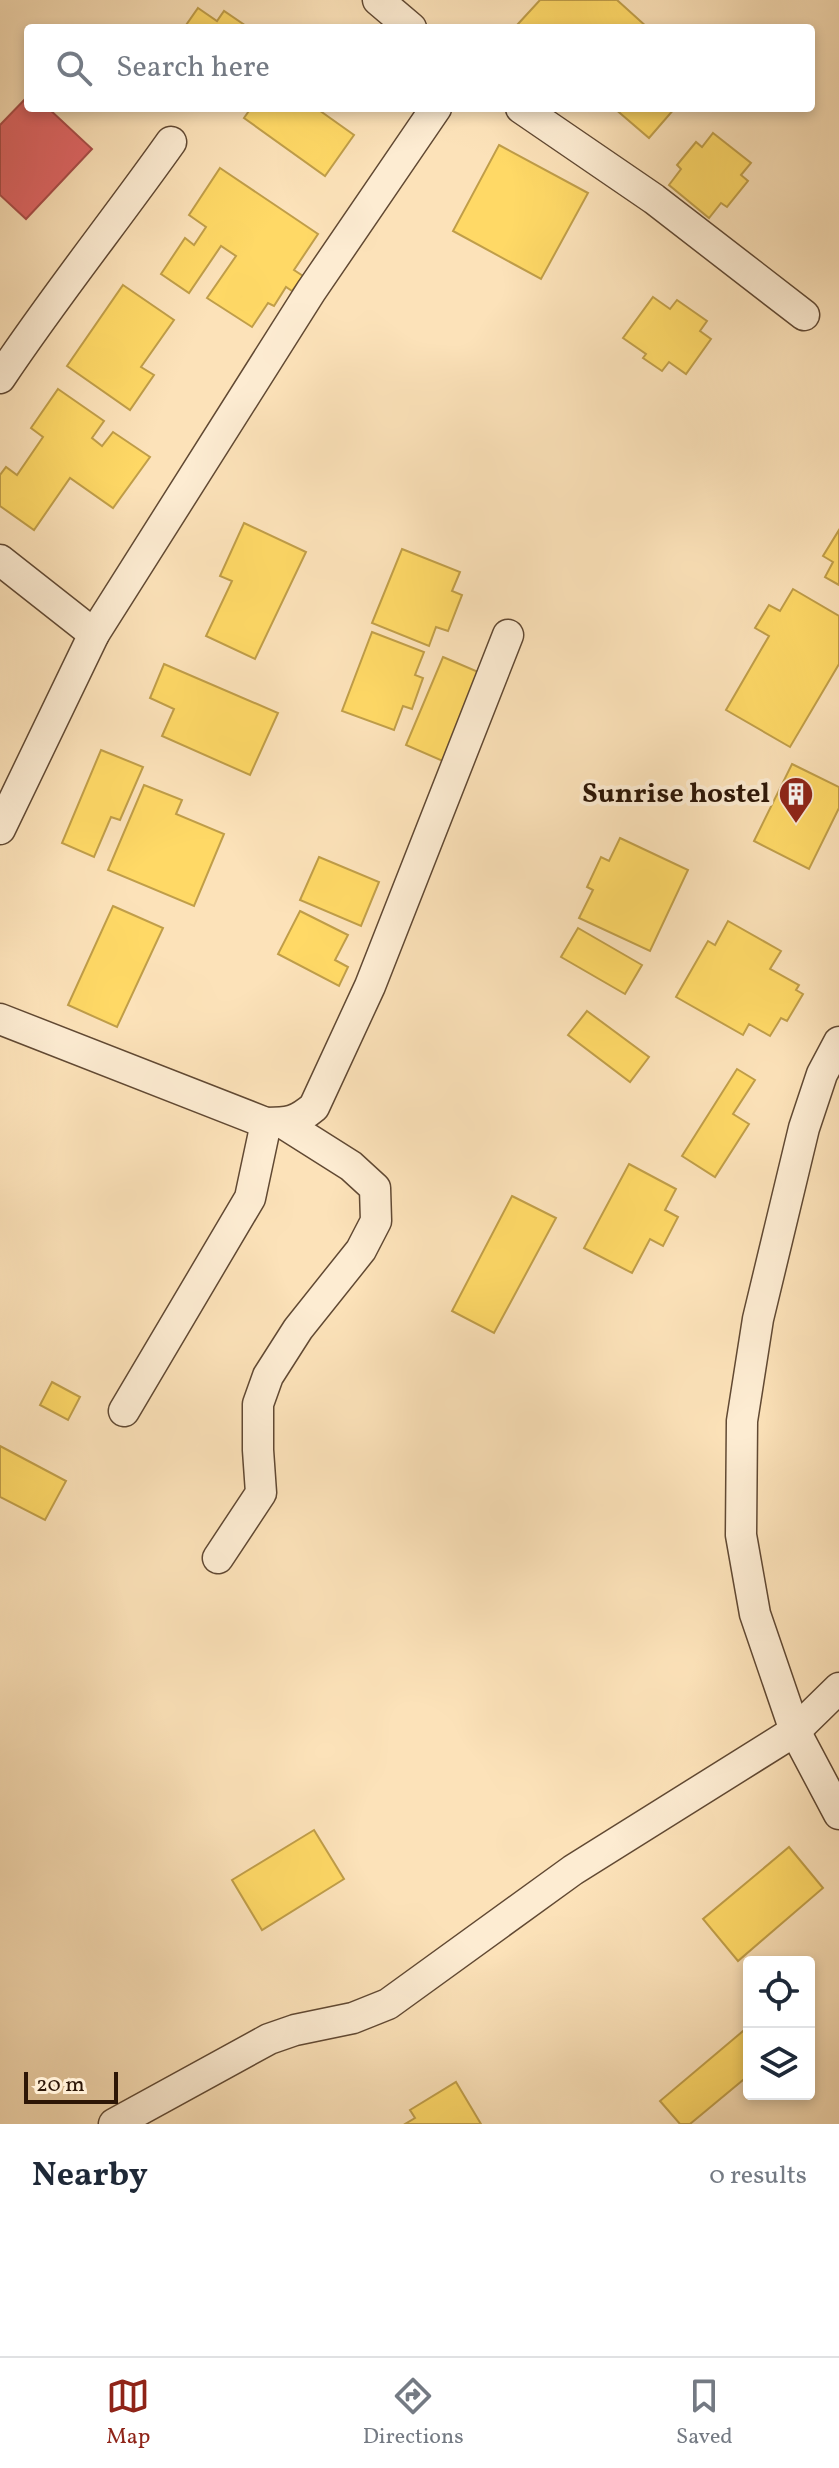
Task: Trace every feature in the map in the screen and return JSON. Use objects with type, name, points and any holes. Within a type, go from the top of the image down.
[{"type":"street","points":[[378,0],[406,24]]},
{"type":"street","points":[[0,829],[94,634],[311,291],[433,112]]},
{"type":"street","points":[[527,112],[654,199],[804,315]]},
{"type":"street","points":[[0,378],[39,320],[106,234],[171,142]]},
{"type":"street","points":[[0,560],[94,634]]},
{"type":"street","points":[[275,1123],[289,1123],[303,1117],[314,1107],[370,986],[508,635]]},
{"type":"street","points":[[0,1019],[275,1123],[351,1166],[375,1188],[376,1221],[361,1250],[298,1329],[268,1376],[258,1404],[261,1493],[218,1558]]},
{"type":"street","points":[[839,1042],[822,1074],[804,1128],[758,1319],[742,1421],[741,1535],[755,1614],[795,1731],[839,1814]]},
{"type":"street","points":[[124,1411],[250,1198],[275,1123]]},
{"type":"street","points":[[114,2124],[269,2039],[295,2030],[353,2018],[388,2004],[573,1870],[795,1731],[839,1688]]},
{"type":"building: Homes","points":[[540,0],[617,0],[644,24],[518,24]]},
{"type":"building: Homes","points":[[198,8],[217,21],[224,11],[243,24],[187,24]]},
{"type":"building: Homes","points":[[248,112],[322,112],[354,135],[325,176],[244,118]]},
{"type":"building: Homes","points":[[619,112],[672,112],[649,138]]},
{"type":"building: Homes","points":[[713,133],[751,163],[741,175],[748,181],[727,207],[721,203],[709,218],[669,185],[681,169],[677,165],[696,142],[702,147]]},
{"type":"building: Homes","points":[[499,145],[588,193],[541,279],[453,231]]},
{"type":"building: Homes","points":[[220,168],[318,234],[294,270],[303,276],[292,291],[286,287],[274,306],[268,303],[252,327],[207,298],[236,256],[221,246],[189,293],[161,274],[185,238],[194,245],[206,227],[189,215]]},
{"type":"building: Homes","points":[[123,285],[174,320],[141,367],[154,375],[130,410],[67,366]]},
{"type":"building: Homes","points":[[653,297],[670,309],[677,300],[707,321],[700,331],[711,339],[686,374],[669,362],[662,371],[643,358],[646,354],[623,338]]},
{"type":"building: Homes","points":[[58,389],[104,421],[92,438],[102,446],[113,432],[150,457],[113,508],[70,478],[34,530],[0,506],[0,475],[6,467],[17,475],[43,437],[31,428]]},
{"type":"building: Homes","points":[[244,523],[306,552],[255,659],[206,636],[232,581],[220,576]]},
{"type":"building: Homes","points":[[839,530],[839,585],[825,577],[833,562],[823,556]]},
{"type":"building: Homes","points":[[402,549],[460,572],[452,591],[462,595],[448,631],[436,627],[429,646],[372,623]]},
{"type":"building: Homes","points":[[793,589],[839,616],[839,664],[790,747],[726,710],[769,636],[755,628],[769,605],[780,611]]},
{"type":"building: Homes","points":[[372,632],[424,652],[415,675],[423,678],[412,709],[403,706],[394,730],[342,711]]},
{"type":"building: Homes","points":[[443,657],[483,674],[445,762],[406,745]]},
{"type":"building: Homes","points":[[164,664],[278,713],[250,775],[162,736],[174,709],[150,698]]},
{"type":"building: Homes","points":[[101,750],[143,767],[120,820],[111,817],[94,857],[62,843]]},
{"type":"building: Homes","name":"Sunrise hostel","points":[[792,764],[839,787],[839,808],[809,869],[754,841]]},
{"type":"building: Homes","points":[[144,785],[182,800],[176,814],[224,834],[194,906],[108,870]]},
{"type":"building: Homes","points":[[620,838],[688,870],[650,951],[579,918],[593,890],[587,887],[601,857],[609,861]]},
{"type":"building: Homes","points":[[319,857],[379,882],[361,926],[300,900]]},
{"type":"building: Homes","points":[[113,906],[163,928],[117,1027],[68,1005]]},
{"type":"building: Homes","points":[[300,911],[348,935],[335,960],[348,967],[339,986],[278,954]]},
{"type":"building: Homes","points":[[728,921],[781,951],[770,969],[799,985],[796,990],[803,994],[787,1021],[781,1018],[770,1036],[749,1024],[743,1035],[676,997],[708,941],[715,945]]},
{"type":"building: Homes","points":[[578,928],[642,965],[625,994],[561,957]]},
{"type":"building: Homes","points":[[587,1011],[649,1057],[630,1082],[568,1035]]},
{"type":"building: Homes","points":[[737,1069],[755,1080],[733,1114],[749,1124],[715,1177],[682,1156]]},
{"type":"building: Homes","points":[[629,1164],[676,1189],[665,1210],[678,1217],[663,1246],[650,1239],[632,1273],[584,1248]]},
{"type":"building: Homes","points":[[512,1196],[556,1218],[494,1333],[452,1311]]},
{"type":"building: Homes","points":[[52,1382],[80,1397],[68,1420],[40,1405]]},
{"type":"building: Homes","points":[[0,1446],[66,1481],[45,1520],[0,1497]]},
{"type":"building: Homes","points":[[314,1830],[344,1879],[262,1930],[232,1880]]},
{"type":"building: Homes","points":[[789,1847],[823,1888],[738,1961],[703,1919]]},
{"type":"building: Homes","points":[[743,2031],[743,2080],[690,2124],[680,2124],[660,2101]]},
{"type":"building: Homes","points":[[456,2082],[481,2124],[405,2124],[415,2118],[410,2110]]},
{"type":"building: Shops","points":[[24,100],[24,112],[52,112],[92,149],[26,219],[0,195],[0,125]]},
{"type":"place","name":"Sunrise hostel","points":[[796,825]]}]
